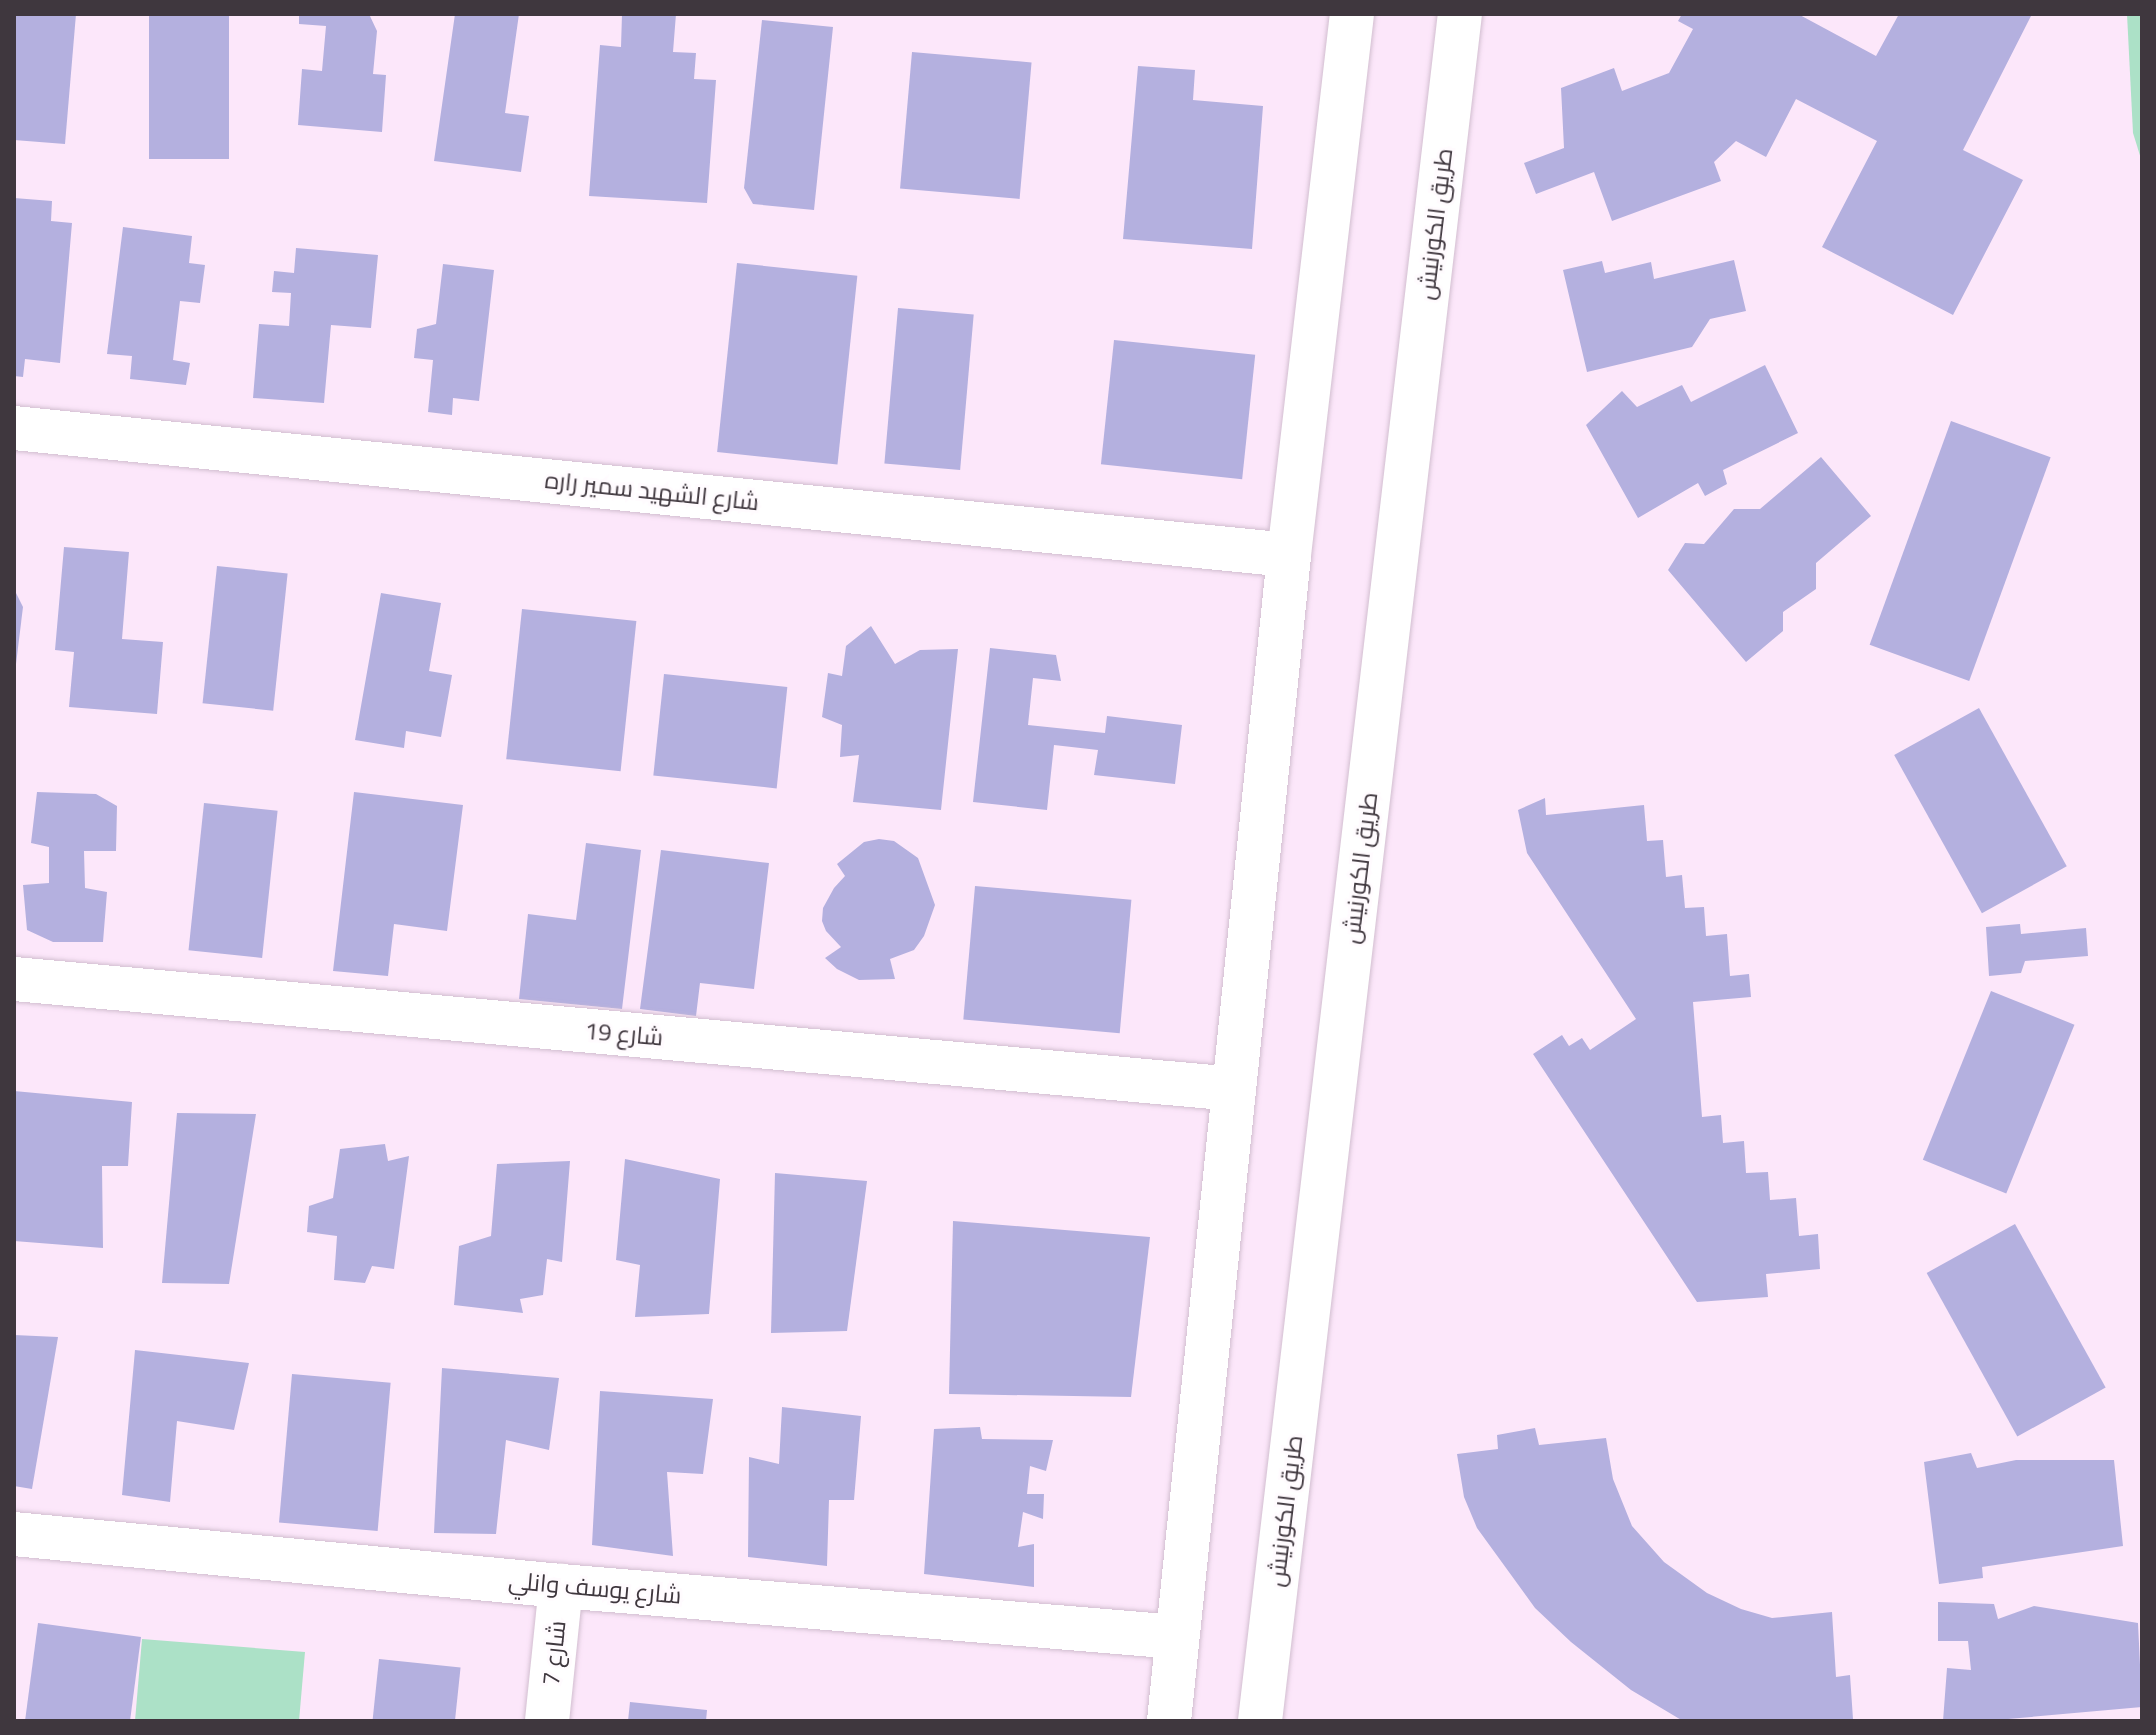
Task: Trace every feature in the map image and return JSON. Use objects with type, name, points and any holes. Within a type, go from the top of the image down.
[{"type":"street","points":[[1169,1721],[1289,555],[1352,14]]},
{"type":"street","name":"طريق الكورنيش","points":[[1260,1721],[1460,14]]},
{"type":"street","name":"شارع الشهيد سمير راره","points":[[14,428],[1289,555]]},
{"type":"street","name":"شارع 19","points":[[14,979],[1234,1089]]},
{"type":"street","name":"شارع يوسف وانلي","points":[[14,1534],[561,1586],[1177,1637]]},
{"type":"street","name":"شارع 7","points":[[547,1721],[561,1586]]},
{"type":"green space","points":[[2127,14],[2142,14],[2142,162],[2133,133]]},
{"type":"green space","points":[[142,1639],[305,1652],[299,1721],[135,1721]]},
{"type":"building","points":[[14,14],[76,14],[65,144],[14,140]]},
{"type":"building","points":[[149,14],[229,14],[229,159],[149,159]]},
{"type":"building","points":[[299,14],[369,14],[377,31],[373,74],[386,75],[382,132],[298,125],[302,69],[322,71],[326,26],[299,24]]},
{"type":"building","points":[[455,14],[519,14],[505,113],[529,116],[521,172],[434,161]]},
{"type":"building","points":[[622,14],[676,14],[673,52],[696,53],[694,79],[716,80],[707,203],[589,196],[600,45],[621,47]]},
{"type":"building","points":[[1682,14],[1798,14],[1876,56],[1899,14],[2032,14],[1963,150],[2023,180],[1953,315],[1822,247],[1877,141],[1796,99],[1766,157],[1736,141],[1714,162],[1721,181],[1612,221],[1594,172],[1536,194],[1524,163],[1564,148],[1561,88],[1614,68],[1622,91],[1669,73],[1693,29],[1678,21]]},
{"type":"building","points":[[762,20],[833,27],[814,210],[753,204],[744,188]]},
{"type":"building","points":[[912,52],[1032,62],[1020,199],[900,188]]},
{"type":"building","points":[[1138,66],[1195,70],[1193,100],[1263,106],[1252,249],[1123,239]]},
{"type":"building","points":[[14,198],[52,201],[51,221],[72,223],[60,363],[25,359],[23,377],[14,376]]},
{"type":"building","points":[[123,227],[192,236],[189,263],[205,265],[200,303],[180,301],[173,360],[190,363],[186,385],[130,379],[132,356],[107,354]]},
{"type":"building","points":[[296,248],[378,255],[371,328],[331,325],[324,403],[253,398],[259,324],[289,326],[291,293],[272,292],[274,271],[294,273]]},
{"type":"building","points":[[1734,260],[1746,311],[1710,319],[1692,347],[1587,372],[1563,270],[1602,261],[1605,273],[1651,262],[1654,279]]},
{"type":"building","points":[[737,263],[857,276],[837,465],[717,452]]},
{"type":"building","points":[[443,264],[494,270],[479,401],[453,398],[452,415],[428,412],[433,360],[414,358],[417,329],[436,324]]},
{"type":"building","points":[[898,308],[974,315],[960,470],[884,463]]},
{"type":"building","points":[[1114,340],[1255,355],[1242,479],[1101,464]]},
{"type":"building","points":[[1765,365],[1798,433],[1723,470],[1727,484],[1705,496],[1698,483],[1638,518],[1586,425],[1622,391],[1637,407],[1682,385],[1691,402]]},
{"type":"building","points":[[1951,421],[2051,457],[1969,681],[1870,645]]},
{"type":"building","points":[[1821,457],[1871,516],[1816,563],[1816,589],[1783,612],[1783,631],[1746,662],[1668,570],[1685,543],[1704,544],[1734,509],[1760,509]]},
{"type":"building","points":[[64,547],[129,552],[122,639],[163,642],[157,714],[69,707],[74,652],[55,650]]},
{"type":"building","points":[[217,566],[288,573],[273,711],[203,703]]},
{"type":"building","points":[[14,589],[23,607],[16,664],[14,663]]},
{"type":"building","points":[[381,593],[441,603],[429,671],[452,675],[441,737],[406,731],[404,748],[355,740]]},
{"type":"building","points":[[522,609],[636,621],[621,771],[506,759]]},
{"type":"building","points":[[871,626],[895,664],[920,650],[958,649],[941,810],[853,802],[859,755],[840,757],[842,725],[822,717],[828,673],[842,676],[846,646]]},
{"type":"building","points":[[990,648],[1056,655],[1061,681],[1033,678],[1028,725],[1105,733],[1107,716],[1182,725],[1175,784],[1094,775],[1098,750],[1054,745],[1047,810],[973,802]]},
{"type":"building","points":[[664,674],[787,687],[777,788],[653,775]]},
{"type":"building","points":[[1979,708],[2067,866],[1982,913],[1894,755]]},
{"type":"building","points":[[37,792],[96,794],[117,806],[116,851],[84,851],[85,888],[107,892],[103,942],[53,942],[27,930],[23,885],[49,883],[49,847],[31,843]]},
{"type":"building","points":[[354,792],[463,805],[447,931],[394,924],[388,976],[333,971]]},
{"type":"building","points":[[1545,798],[1546,815],[1644,805],[1647,841],[1663,840],[1666,877],[1682,875],[1685,908],[1704,907],[1706,936],[1727,934],[1730,976],[1749,974],[1751,997],[1693,1002],[1702,1117],[1721,1115],[1723,1143],[1744,1141],[1746,1173],[1768,1172],[1770,1200],[1796,1198],[1799,1236],[1818,1234],[1820,1269],[1766,1274],[1768,1297],[1697,1302],[1533,1054],[1562,1035],[1569,1046],[1582,1038],[1590,1050],[1636,1019],[1527,853],[1518,810]]},
{"type":"building","points":[[204,803],[278,811],[262,958],[189,950]]},
{"type":"building","points":[[879,839],[894,841],[918,858],[935,905],[924,936],[914,950],[890,959],[895,979],[859,980],[837,969],[825,958],[841,947],[826,931],[822,921],[823,908],[845,876],[837,864],[864,842]]},
{"type":"building","points":[[586,843],[641,850],[622,1009],[519,999],[528,914],[576,920]]},
{"type":"building","points":[[661,850],[769,863],[754,989],[700,983],[696,1016],[640,1009]]},
{"type":"building","points":[[975,886],[1131,900],[1120,1033],[963,1019]]},
{"type":"building","points":[[2020,924],[2021,934],[2086,928],[2088,956],[2025,961],[2021,973],[1989,976],[1986,927]]},
{"type":"building","points":[[1991,991],[2074,1025],[2006,1193],[1923,1160]]},
{"type":"building","points":[[14,1091],[132,1102],[128,1166],[102,1166],[103,1248],[14,1241]]},
{"type":"building","points":[[177,1113],[256,1114],[229,1284],[162,1283]]},
{"type":"building","points":[[385,1144],[388,1161],[409,1156],[394,1269],[372,1266],[365,1283],[334,1280],[337,1236],[307,1232],[309,1206],[333,1198],[340,1149]]},
{"type":"building","points":[[625,1159],[720,1179],[709,1314],[635,1317],[640,1265],[616,1260]]},
{"type":"building","points":[[570,1161],[562,1262],[547,1259],[543,1295],[520,1299],[523,1313],[454,1305],[459,1246],[491,1236],[497,1164]]},
{"type":"building","points":[[775,1173],[867,1181],[847,1331],[771,1333]]},
{"type":"building","points":[[953,1221],[1150,1237],[1131,1397],[949,1394]]},
{"type":"building","points":[[2015,1224],[2106,1388],[2017,1437],[1927,1273]]},
{"type":"building","points":[[14,1335],[58,1337],[32,1489],[14,1486]]},
{"type":"building","points":[[135,1350],[249,1363],[234,1430],[177,1421],[170,1502],[122,1495]]},
{"type":"building","points":[[442,1368],[559,1378],[549,1450],[506,1440],[496,1534],[434,1533]]},
{"type":"building","points":[[292,1374],[391,1383],[378,1531],[279,1522]]},
{"type":"building","points":[[600,1391],[713,1399],[703,1474],[667,1472],[673,1556],[592,1545]]},
{"type":"building","points":[[782,1407],[861,1416],[854,1500],[829,1500],[827,1566],[748,1557],[749,1457],[779,1464]]},
{"type":"building","points":[[980,1427],[982,1439],[1053,1440],[1046,1471],[1030,1466],[1027,1494],[1044,1494],[1043,1519],[1023,1512],[1018,1547],[1034,1544],[1034,1587],[924,1574],[934,1429]]},
{"type":"building","points":[[1535,1428],[1539,1445],[1606,1438],[1613,1479],[1632,1526],[1664,1562],[1707,1593],[1741,1609],[1772,1618],[1832,1612],[1836,1677],[1850,1675],[1853,1719],[1683,1721],[1631,1690],[1571,1642],[1535,1608],[1477,1528],[1464,1497],[1457,1454],[1498,1449],[1497,1435]]},
{"type":"building","points":[[1971,1453],[1977,1468],[2016,1460],[2114,1460],[2123,1546],[1982,1567],[1983,1578],[1939,1584],[1924,1462]]},
{"type":"building","points":[[1938,1602],[1994,1604],[1998,1619],[2034,1606],[2138,1623],[2142,1707],[1985,1721],[1943,1721],[1947,1668],[1971,1670],[1968,1641],[1938,1641]]},
{"type":"building","points":[[38,1623],[141,1637],[130,1721],[25,1721]]},
{"type":"building","points":[[379,1659],[461,1668],[455,1721],[373,1721]]},
{"type":"building","points":[[630,1702],[707,1710],[706,1721],[628,1721]]}]
